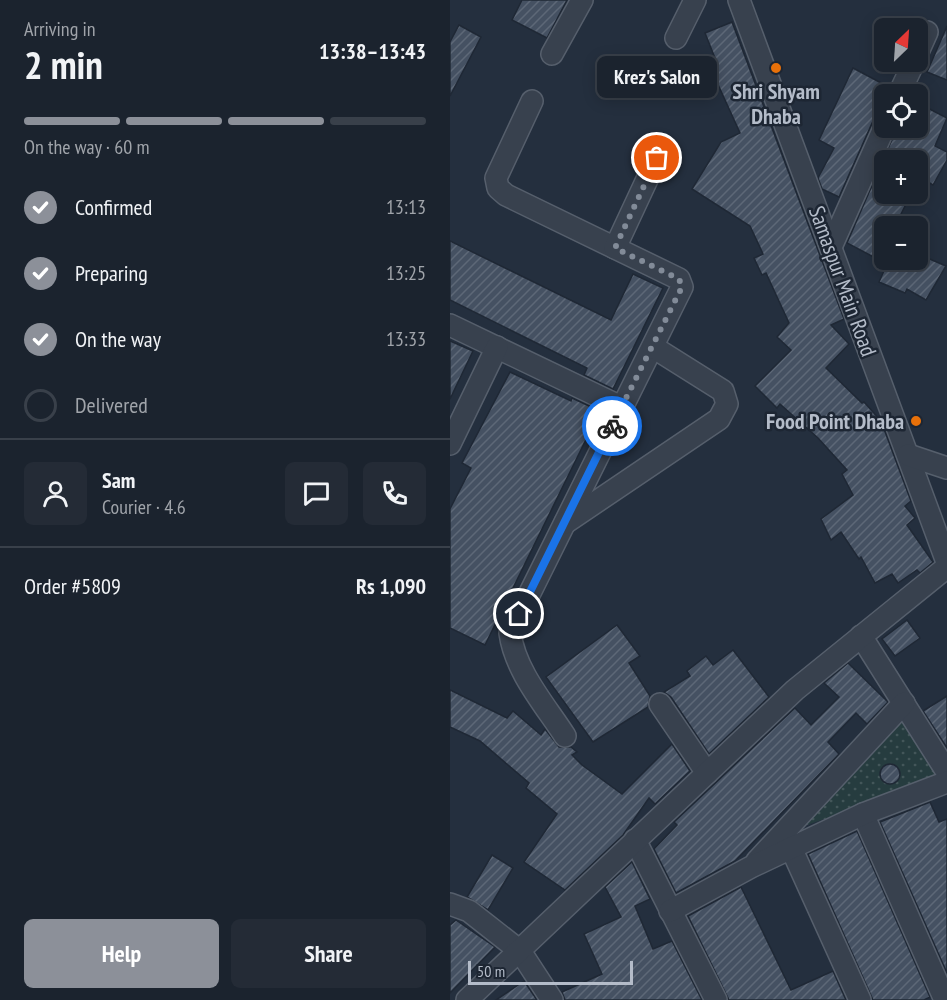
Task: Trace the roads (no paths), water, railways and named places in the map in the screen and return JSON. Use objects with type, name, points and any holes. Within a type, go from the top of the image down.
[{"type":"street","points":[[552,54],[582,0]]},
{"type":"street","points":[[676,38],[695,0]]},
{"type":"street","name":"Samaspur Main Road","points":[[739,0],[947,562]]},
{"type":"street","points":[[532,101],[496,178],[498,188],[506,195],[679,279],[682,287],[510,633],[512,648],[520,667],[566,736]]},
{"type":"street","points":[[831,247],[880,138]]},
{"type":"street","points":[[615,248],[657,158]]},
{"type":"street","points":[[450,325],[621,407]]},
{"type":"street","points":[[450,444],[497,347]]},
{"type":"street","points":[[564,523],[719,419],[727,404],[723,391],[652,347]]},
{"type":"street","points":[[908,455],[947,468]]},
{"type":"street","points":[[467,1000],[795,690],[947,567]]},
{"type":"street","points":[[861,636],[947,772]]},
{"type":"street","points":[[751,867],[904,703]]},
{"type":"street","points":[[660,704],[707,773]]},
{"type":"street","points":[[670,911],[751,867],[792,850],[862,814],[947,782]]},
{"type":"street","points":[[862,814],[945,1000]]},
{"type":"street","points":[[635,840],[716,1000]]},
{"type":"street","points":[[792,850],[860,1000]]},
{"type":"street","points":[[450,904],[469,911],[520,951],[552,1000]]},
{"type":"place","name":"Shri Shyam Dhaba","points":[[776,68]]},
{"type":"place","name":"Krez's Salon","points":[[657,158]]},
{"type":"place","name":"Food Point Dhaba","points":[[916,421]]}]
